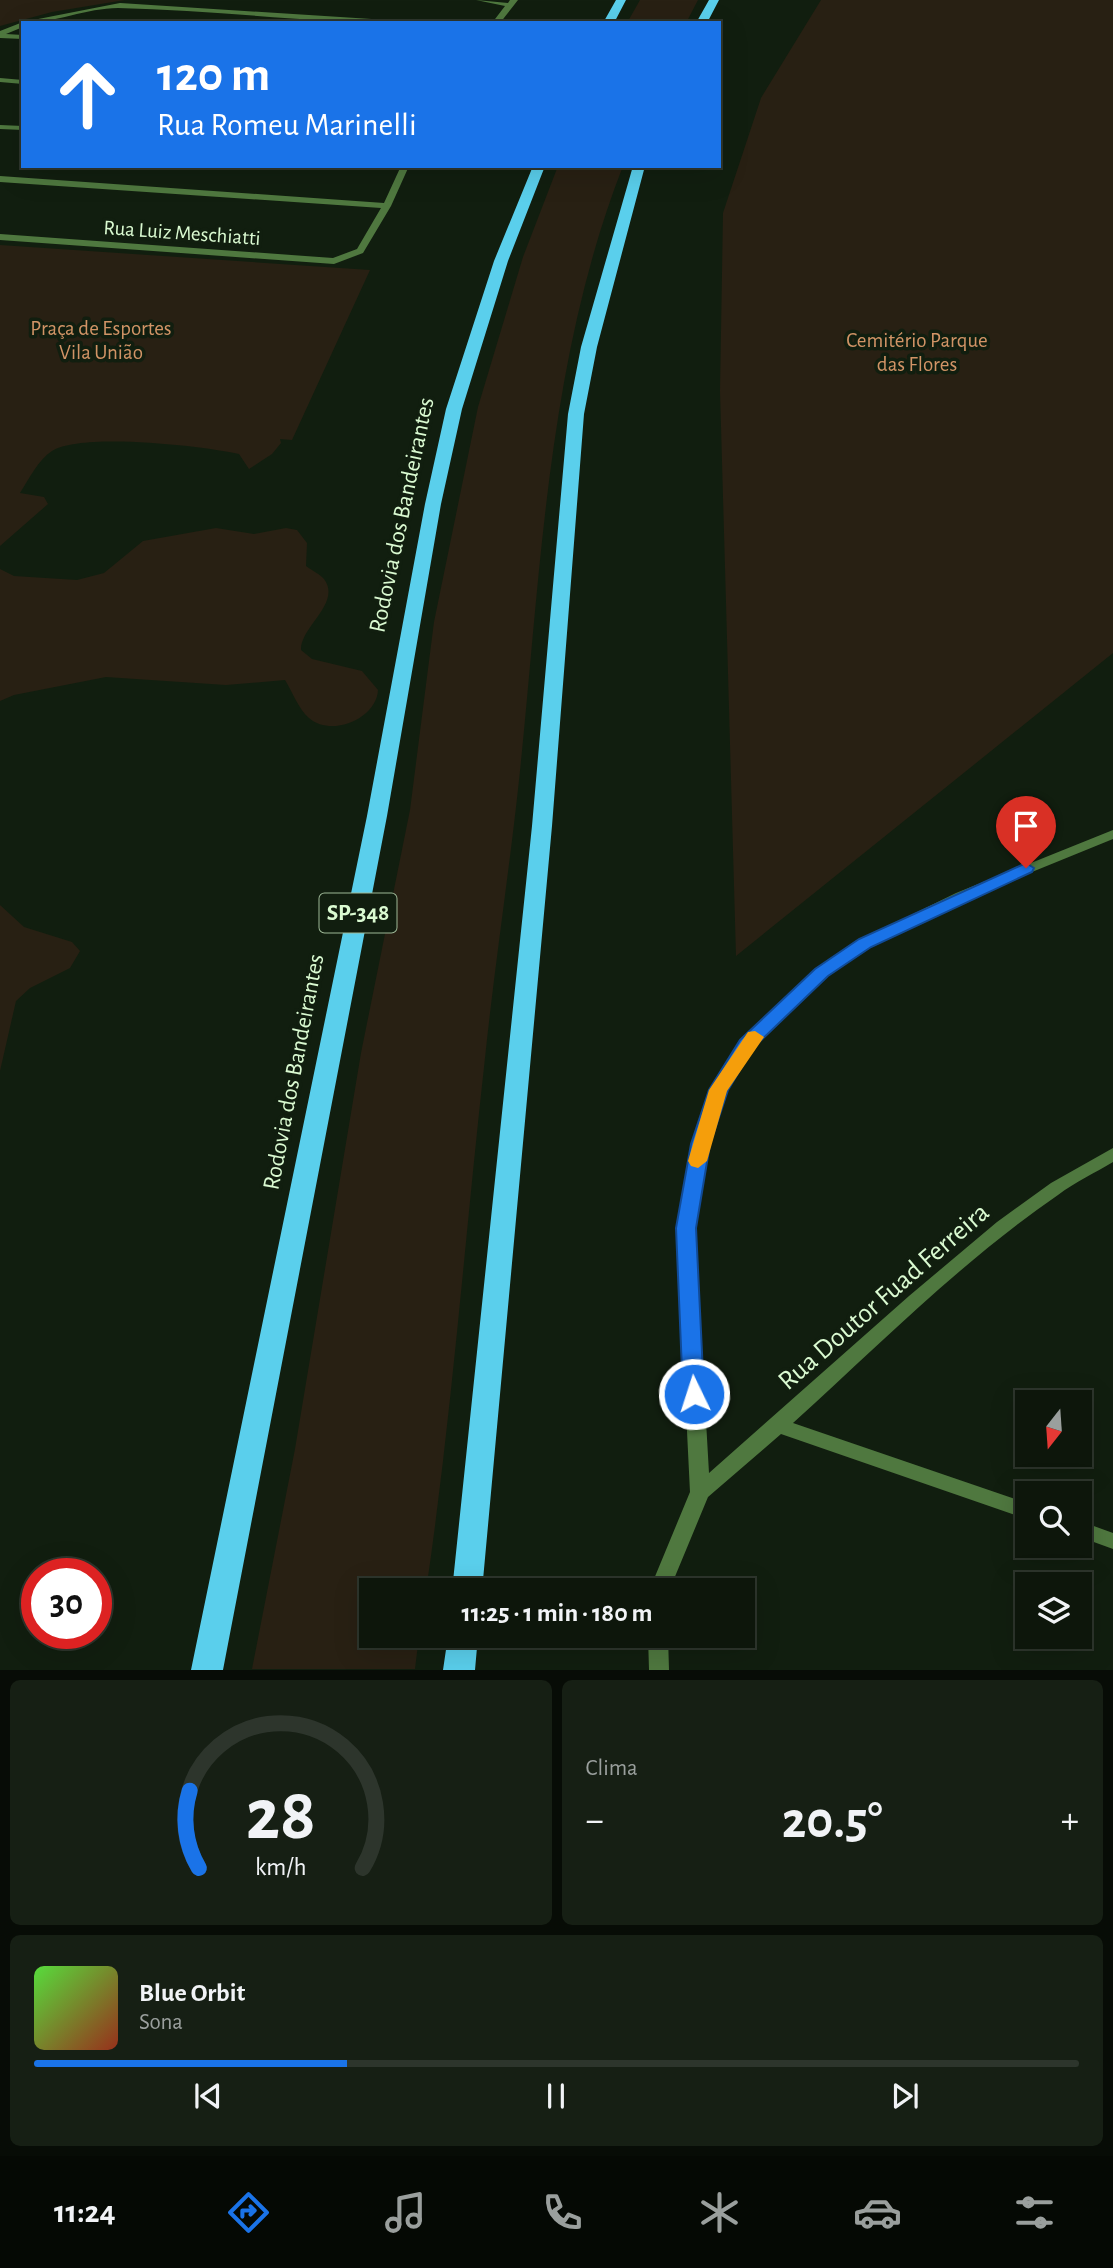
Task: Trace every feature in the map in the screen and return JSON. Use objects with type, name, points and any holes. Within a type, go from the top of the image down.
[{"type":"highway","points":[[609,21],[621,0]]},
{"type":"highway","points":[[702,21],[714,0]]},
{"type":"highway","name":"Rodovia dos Bandeirantes","points":[[207,1670],[377,816],[433,504],[454,409],[501,261],[538,168]]},
{"type":"highway","points":[[468,1578],[540,840],[576,414],[589,347],[638,168]]},
{"type":"highway","points":[[459,1670],[462,1648]]},
{"type":"street","points":[[35,21],[152,0]]},
{"type":"street","points":[[172,0],[182,7],[197,11]]},
{"type":"street","points":[[480,0],[512,2]]},
{"type":"street","points":[[498,21],[512,2]]},
{"type":"street","points":[[112,6],[369,21]]},
{"type":"street","points":[[0,35],[21,25]]},
{"type":"street","points":[[0,35],[21,37]]},
{"type":"street","points":[[0,80],[21,82]]},
{"type":"street","points":[[0,127],[21,128]]},
{"type":"street","points":[[0,179],[387,206],[404,168]]},
{"type":"street","name":"Rua Luiz Meschiatti","points":[[0,237],[334,261],[360,251],[387,206]]},
{"type":"street","points":[[664,1578],[700,1492],[686,1228],[701,1144],[719,1090],[747,1044],[821,972],[865,943],[961,896],[1113,834]]},
{"type":"street","name":"Rua Doutor Fuad Ferreira","points":[[700,1492],[780,1426],[920,1295],[1050,1192],[1113,1154]]},
{"type":"street","points":[[780,1426],[1015,1507]]},
{"type":"street","points":[[1092,1533],[1113,1541]]},
{"type":"street","points":[[658,1648],[659,1670]]},
{"type":"green space","points":[[0,0],[125,0],[52,12],[0,26]]},
{"type":"green space","points":[[640,0],[698,0],[687,21],[628,21]]},
{"type":"green space","name":"Cemitério Parque das Flores","points":[[821,0],[1113,0],[1113,653],[736,956],[720,391],[723,213],[761,98]]},
{"type":"green space","points":[[557,168],[622,168],[598,239],[578,313],[551,464],[516,807],[489,1022],[451,1392],[428,1578],[359,1578],[359,1648],[418,1648],[415,1669],[252,1669],[295,1449],[361,1053],[410,810],[434,622],[478,407],[523,257]]},
{"type":"green space","name":"Praça de Esportes Vila União","points":[[0,245],[370,270],[292,440],[280,439],[281,443],[272,454],[249,469],[239,454],[199,447],[115,441],[67,445],[42,459],[20,493],[44,497],[48,504],[0,546]]},
{"type":"green space","points":[[216,528],[254,534],[286,528],[297,530],[307,543],[306,566],[324,579],[328,588],[328,597],[302,641],[301,650],[312,659],[362,671],[378,690],[376,700],[362,716],[341,725],[319,724],[302,710],[285,680],[226,685],[106,677],[14,695],[0,701],[0,569],[14,576],[77,580],[104,573],[143,541]]},
{"type":"green space","points":[[0,905],[24,927],[72,942],[80,951],[70,968],[30,988],[16,1001],[0,1071]]},
{"type":"slow traffic","points":[[698,1161],[719,1090],[747,1044],[755,1037]]},
{"type":"route","points":[[694,1394],[686,1228],[701,1144],[719,1090],[747,1044],[821,972],[865,943],[1026,868]]}]
